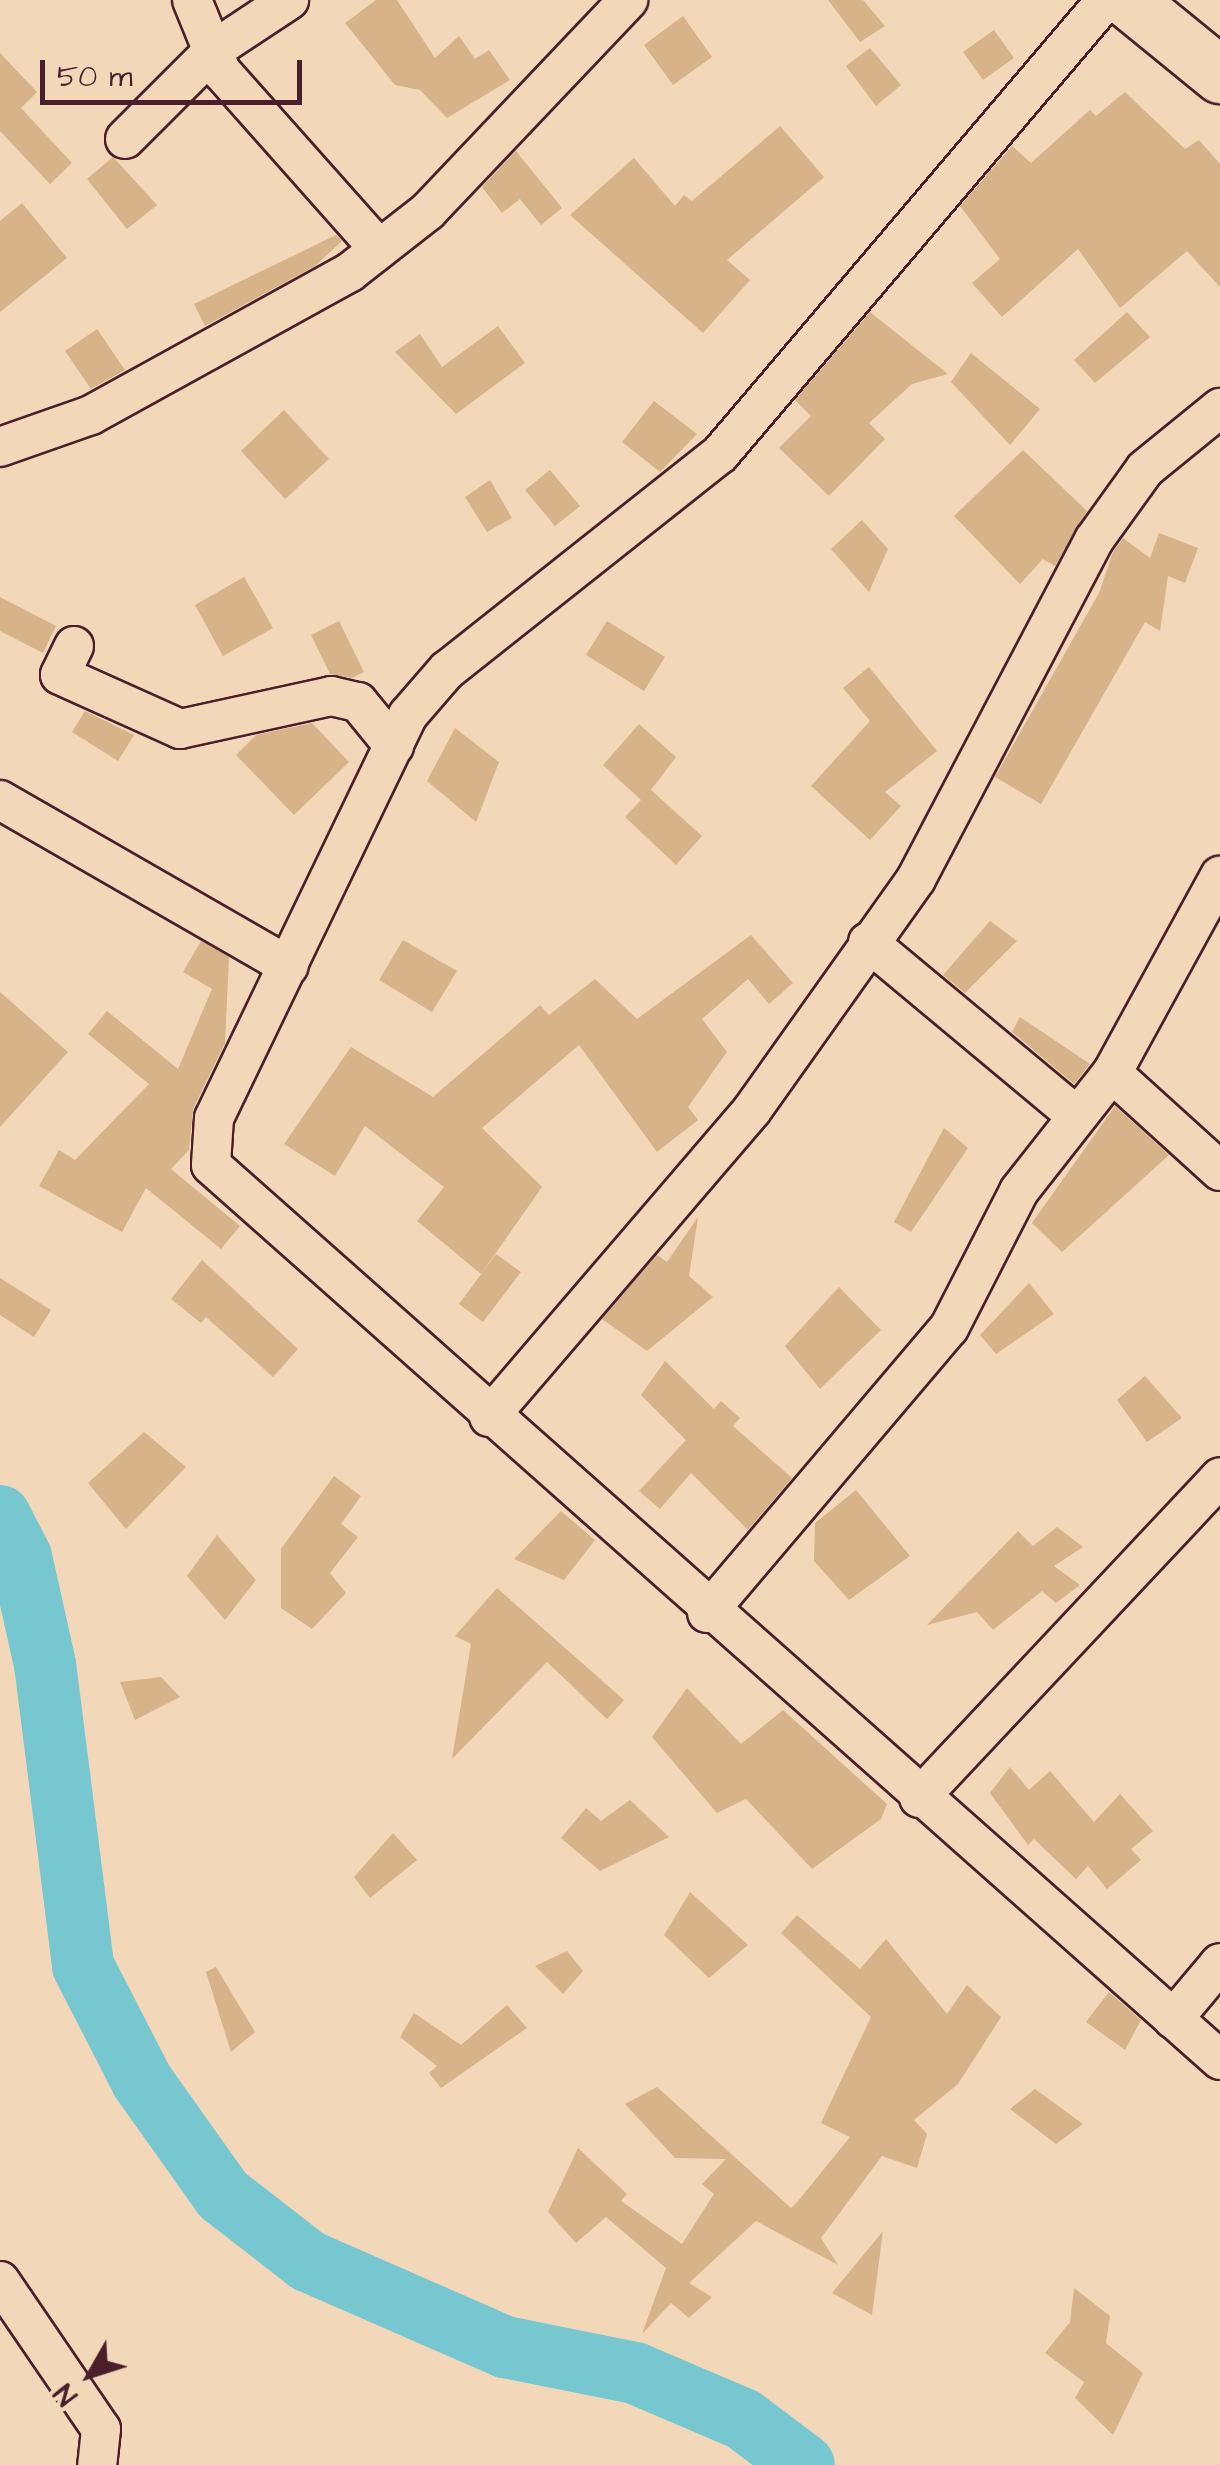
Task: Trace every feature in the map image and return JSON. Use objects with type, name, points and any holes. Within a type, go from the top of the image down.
[{"type":"street","points":[[192,0],[221,71],[379,249]]},
{"type":"street","points":[[125,139],[214,49],[289,0]]},
{"type":"street","points":[[0,448],[91,415],[379,249],[428,211],[628,0]]},
{"type":"street","points":[[1106,0],[720,454],[447,670],[394,746],[214,1118],[211,1166],[708,1613],[1220,2060]]},
{"type":"street","points":[[1128,0],[1220,75]]},
{"type":"street","points":[[489,1417],[752,1110],[916,879],[1094,540],[1145,469],[1220,408]]},
{"type":"street","points":[[74,646],[60,675],[180,729],[331,696],[358,702],[394,746]]},
{"type":"street","points":[[0,800],[289,966]]},
{"type":"street","points":[[708,1613],[949,1328],[1019,1191],[1112,1074],[1220,876]]},
{"type":"street","points":[[868,942],[1077,1116]]},
{"type":"street","points":[[1112,1074],[1220,1171]]},
{"type":"street","points":[[919,1798],[1220,1477]]},
{"type":"street","points":[[1173,2019],[1220,1964]]},
{"type":"street","points":[[0,2281],[101,2428],[97,2465]]},
{"type":"building","points":[[376,0],[397,0],[435,58],[459,36],[475,59],[489,50],[510,80],[447,118],[420,90],[395,85],[345,23]]},
{"type":"building","points":[[828,0],[863,0],[885,26],[860,42]]},
{"type":"building","points":[[683,16],[712,57],[673,85],[644,45]]},
{"type":"building","points":[[994,30],[1014,58],[983,80],[963,52]]},
{"type":"building","points":[[870,48],[901,85],[876,106],[846,66]]},
{"type":"building","points":[[0,53],[37,92],[21,108],[72,163],[50,184],[0,131]]},
{"type":"building","points":[[1125,92],[1185,149],[1199,140],[1220,164],[1220,287],[1187,251],[1120,308],[1078,249],[1002,317],[972,283],[1000,259],[960,206],[1012,146],[1031,163],[1090,110],[1096,116]]},
{"type":"building","points":[[780,126],[824,177],[727,260],[750,280],[703,333],[570,215],[634,158],[675,206],[684,195],[692,201]]},
{"type":"building","points":[[516,151],[562,208],[541,225],[520,199],[502,213],[482,187]]},
{"type":"building","points":[[113,157],[157,205],[127,229],[87,179]]},
{"type":"building","points":[[22,203],[67,258],[0,312],[0,221]]},
{"type":"building","points":[[336,235],[342,241],[315,266],[205,326],[194,304]]},
{"type":"building","points":[[870,312],[948,374],[912,384],[869,423],[885,439],[829,496],[779,448],[811,416],[795,400]]},
{"type":"building","points":[[1127,312],[1150,337],[1095,383],[1074,360]]},
{"type":"building","points":[[498,326],[525,363],[456,414],[395,352],[420,334],[442,367]]},
{"type":"building","points":[[97,329],[125,370],[91,389],[65,351]]},
{"type":"building","points":[[971,353],[1040,409],[1010,445],[951,382]]},
{"type":"building","points":[[654,401],[697,434],[660,472],[622,442]]},
{"type":"building","points":[[284,410],[329,459],[285,499],[241,451]]},
{"type":"building","points":[[1023,450],[1087,511],[1055,566],[1043,559],[1020,584],[954,516]]},
{"type":"building","points":[[550,470],[580,506],[555,526],[525,490]]},
{"type":"building","points":[[490,480],[512,518],[487,532],[465,497]]},
{"type":"building","points":[[862,520],[888,549],[869,592],[831,549]]},
{"type":"building","points":[[1159,533],[1198,548],[1185,583],[1168,576],[1160,631],[1145,622],[1041,804],[995,777],[1099,593],[1113,552],[1123,538],[1150,558]]},
{"type":"building","points":[[244,577],[273,628],[223,656],[195,605]]},
{"type":"building","points":[[0,597],[56,626],[43,653],[0,631]]},
{"type":"building","points":[[339,621],[364,672],[352,678],[330,674],[311,635]]},
{"type":"building","points":[[607,621],[665,657],[644,691],[586,655]]},
{"type":"building","points":[[869,667],[937,751],[885,792],[901,806],[870,840],[811,786],[870,721],[843,688]]},
{"type":"building","points":[[85,711],[134,735],[118,761],[72,732]]},
{"type":"building","points":[[312,723],[349,762],[294,815],[236,755],[256,735]]},
{"type":"building","points":[[639,724],[676,757],[651,790],[702,836],[676,865],[625,817],[641,800],[603,765]]},
{"type":"building","points":[[455,728],[499,762],[476,822],[427,781]]},
{"type":"building","points":[[990,921],[1017,941],[965,993],[943,975]]},
{"type":"building","points":[[751,935],[793,983],[769,1004],[748,979],[702,1019],[727,1052],[688,1107],[698,1120],[657,1152],[579,1045],[482,1128],[542,1187],[481,1274],[417,1221],[444,1187],[365,1126],[335,1176],[284,1144],[351,1047],[433,1097],[540,1005],[549,1015],[595,979],[637,1019]]},
{"type":"building","points":[[403,940],[457,971],[432,1012],[379,980]]},
{"type":"building","points":[[201,941],[229,957],[225,1043],[193,1109],[189,1150],[171,1169],[240,1226],[221,1249],[146,1188],[122,1232],[39,1186],[59,1150],[75,1160],[149,1084],[88,1034],[107,1011],[178,1069],[212,989],[183,972]]},
{"type":"building","points":[[0,992],[68,1052],[0,1127]]},
{"type":"building","points":[[1020,1017],[1090,1064],[1074,1084],[1012,1032]]},
{"type":"building","points":[[1115,1106],[1169,1155],[1062,1252],[1032,1223]]},
{"type":"building","points":[[944,1128],[968,1148],[911,1232],[894,1222]]},
{"type":"building","points":[[698,1217],[689,1276],[713,1297],[647,1351],[602,1319],[657,1255],[667,1262]]},
{"type":"building","points":[[496,1254],[521,1272],[483,1322],[459,1304]]},
{"type":"building","points":[[202,1260],[298,1349],[273,1377],[206,1317],[201,1323],[171,1299]]},
{"type":"building","points":[[0,1278],[51,1310],[34,1337],[0,1315]]},
{"type":"building","points":[[1029,1283],[1054,1314],[996,1354],[980,1335]]},
{"type":"building","points":[[839,1287],[881,1330],[820,1389],[785,1346]]},
{"type":"building","points":[[665,1361],[714,1409],[721,1401],[740,1418],[733,1426],[792,1478],[748,1530],[691,1473],[660,1509],[639,1491],[686,1440],[641,1395]]},
{"type":"building","points":[[1145,1376],[1182,1418],[1147,1442],[1117,1400]]},
{"type":"building","points":[[144,1432],[186,1467],[126,1529],[88,1483]]},
{"type":"building","points":[[334,1476],[361,1496],[341,1524],[358,1537],[330,1573],[346,1593],[312,1629],[281,1608],[281,1549]]},
{"type":"building","points":[[856,1490],[910,1556],[849,1600],[814,1561],[815,1523]]},
{"type":"building","points":[[561,1511],[595,1540],[564,1580],[514,1559]]},
{"type":"building","points":[[1057,1527],[1083,1547],[1054,1566],[1080,1585],[1056,1603],[1042,1591],[993,1630],[977,1612],[927,1625],[1018,1531],[1033,1546]]},
{"type":"building","points":[[217,1535],[256,1580],[225,1620],[187,1576]]},
{"type":"building","points":[[497,1588],[624,1700],[607,1719],[547,1662],[452,1759],[471,1644],[455,1636]]},
{"type":"building","points":[[161,1677],[180,1697],[135,1720],[120,1682]]},
{"type":"building","points":[[687,1688],[741,1744],[783,1710],[887,1804],[881,1819],[812,1869],[746,1799],[717,1813],[652,1737]]},
{"type":"building","points":[[1010,1767],[1029,1790],[1050,1771],[1094,1822],[1120,1794],[1153,1831],[1131,1849],[1141,1860],[1107,1889],[1088,1866],[1076,1879],[1034,1839],[1028,1845],[990,1793]]},
{"type":"building","points":[[630,1800],[669,1837],[600,1871],[561,1838],[586,1808],[601,1821]]},
{"type":"building","points":[[393,1833],[417,1860],[370,1898],[354,1877]]},
{"type":"building","points":[[690,1892],[748,1945],[709,1978],[664,1935]]},
{"type":"building","points":[[797,1915],[860,1969],[886,1939],[947,2014],[967,1985],[1001,2017],[958,2084],[914,2120],[927,2134],[917,2168],[882,2156],[821,2238],[838,2265],[756,2221],[689,2283],[712,2297],[689,2318],[671,2303],[642,2334],[666,2268],[606,2217],[576,2243],[548,2212],[578,2148],[627,2194],[621,2201],[682,2244],[714,2194],[702,2184],[726,2159],[675,2158],[625,2104],[657,2087],[791,2208],[798,2201],[850,2137],[821,2123],[871,2017],[781,1933]]},
{"type":"building","points":[[567,1951],[583,1971],[563,1994],[535,1966]]},
{"type":"building","points":[[216,1967],[255,2032],[231,2052],[206,1972]]},
{"type":"building","points":[[1109,1992],[1141,2020],[1125,2050],[1086,2022]]},
{"type":"building","points":[[507,2005],[527,2028],[441,2088],[429,2073],[437,2066],[400,2037],[414,2013],[461,2045]]},
{"type":"building","points":[[1035,2089],[1083,2124],[1056,2144],[1010,2109]]},
{"type":"building","points":[[883,2231],[872,2315],[832,2293]]},
{"type":"building","points":[[1074,2288],[1110,2316],[1106,2343],[1143,2373],[1113,2435],[1075,2398],[1084,2382],[1045,2353],[1070,2322]]},
{"type":"waterway","points":[[0,1516],[21,1557],[45,1664],[83,1966],[142,2081],[223,2195],[308,2261],[505,2347],[635,2373],[743,2419],[804,2465]]}]
